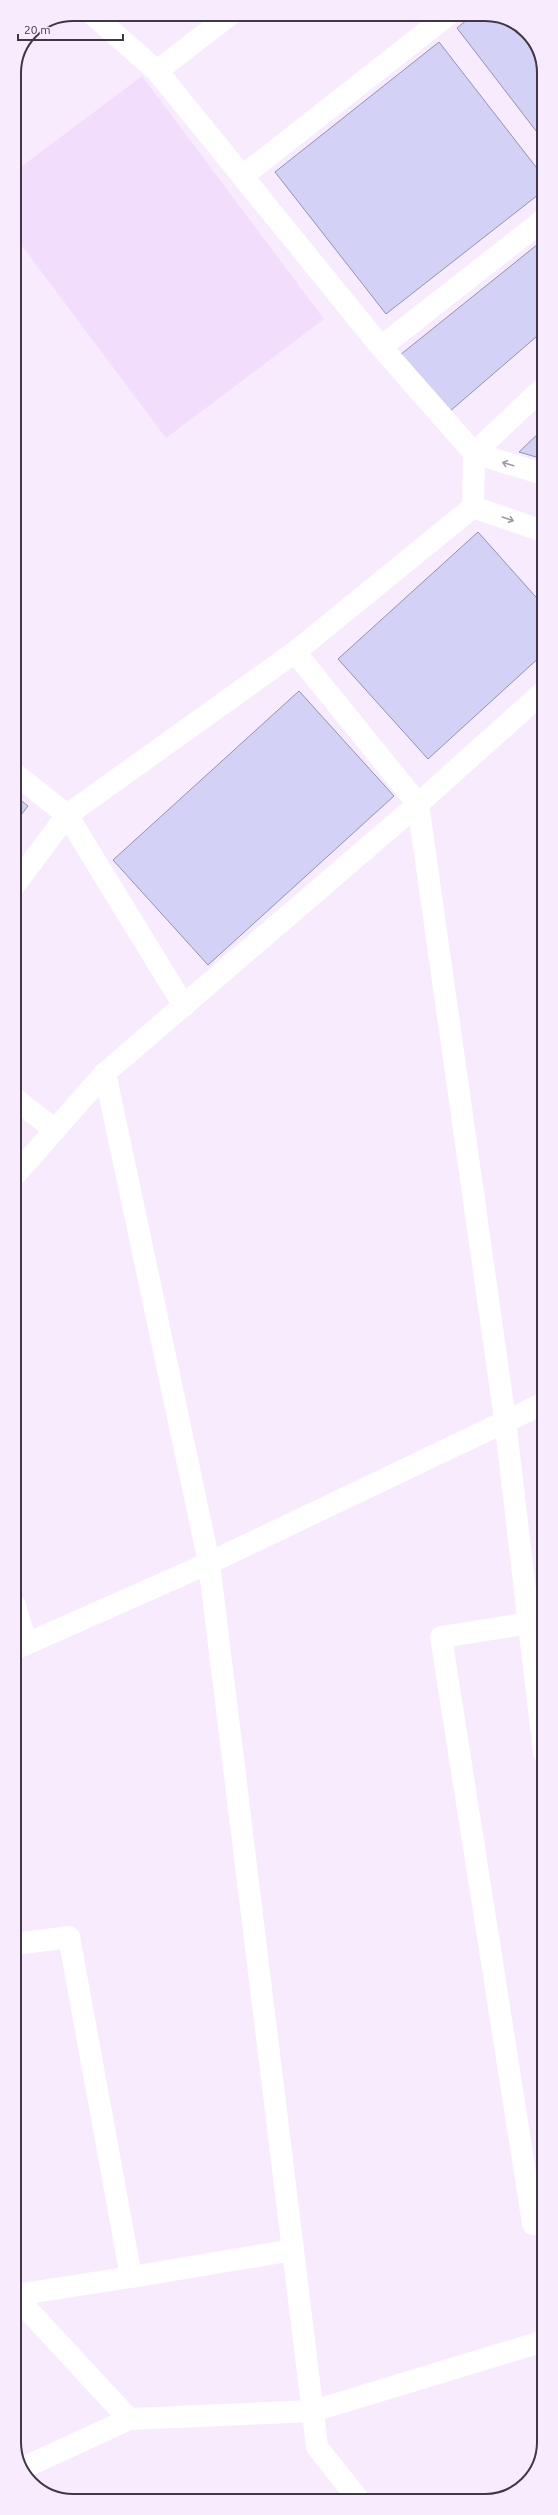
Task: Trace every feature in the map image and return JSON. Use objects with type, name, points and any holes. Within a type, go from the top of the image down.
[{"type":"street","points":[[100,21],[157,71],[244,175],[381,347],[474,453],[537,472]]},
{"type":"street","points":[[157,71],[222,21]]},
{"type":"street","points":[[244,175],[440,21]]},
{"type":"street","points":[[381,347],[537,225]]},
{"type":"street","points":[[21,877],[67,815],[295,652],[473,507],[474,453],[537,394]]},
{"type":"street","points":[[473,507],[537,529]]},
{"type":"street","points":[[295,652],[418,804],[505,1420],[537,1692]]},
{"type":"street","points":[[21,1167],[105,1073],[418,804],[537,697]]},
{"type":"street","points":[[21,779],[67,815],[184,1006]]},
{"type":"street","points":[[105,1073],[209,1563],[317,2447],[354,2494]]},
{"type":"street","points":[[21,1103],[55,1130]]},
{"type":"street","points":[[21,1646],[209,1563],[505,1420],[537,1406]]},
{"type":"street","points":[[529,1623],[440,1637],[533,2224],[537,2224]]},
{"type":"street","points":[[21,1943],[69,1937],[131,2277]]},
{"type":"street","points":[[21,2295],[293,2250]]},
{"type":"street","points":[[21,2302],[129,2419]]},
{"type":"street","points":[[27,2466],[129,2419],[313,2411],[537,2343]]},
{"type":"shaded area","points":[[142,76],[324,319],[166,438],[21,244],[21,167]]},
{"type":"building","points":[[466,21],[489,21],[511,28],[526,41],[533,53],[536,63],[537,132],[457,28]]},
{"type":"building","points":[[439,42],[537,168],[537,196],[386,314],[275,172]]},
{"type":"building","points":[[537,245],[537,336],[449,412],[400,355]]},
{"type":"building","points":[[537,435],[537,457],[519,452]]},
{"type":"building","points":[[478,532],[537,598],[537,659],[428,759],[338,659]]},
{"type":"building","points":[[299,691],[394,796],[208,965],[113,860]]},
{"type":"building","points":[[21,800],[28,806],[21,815]]}]
